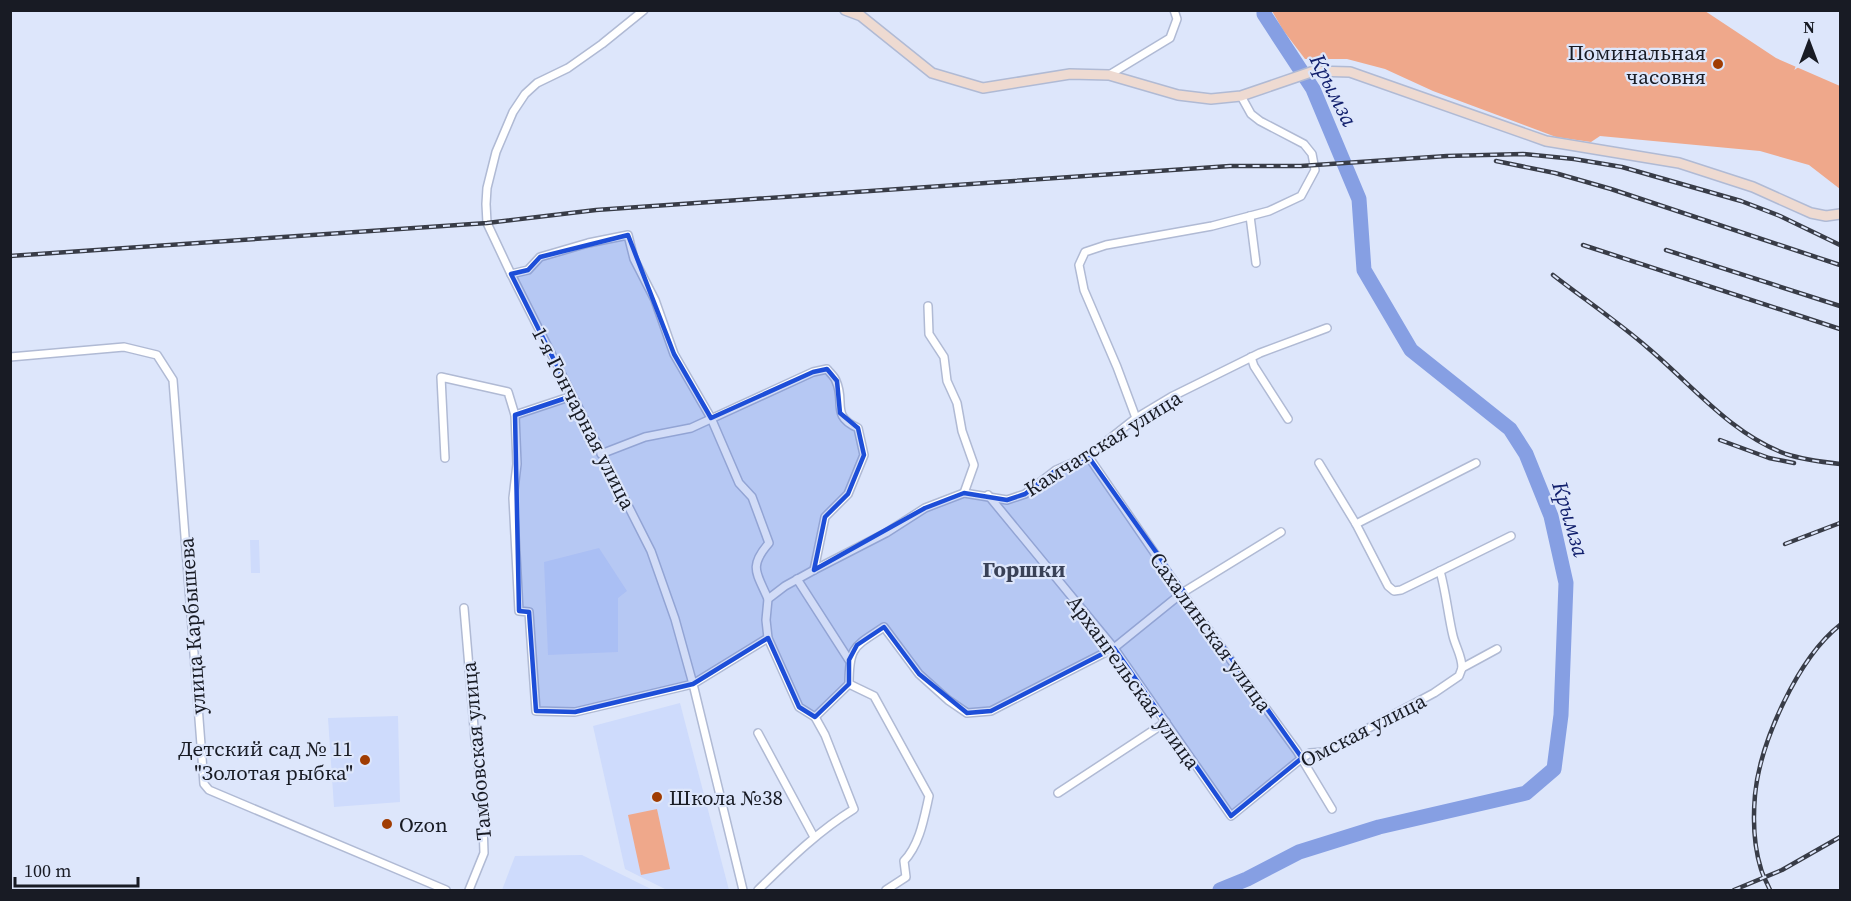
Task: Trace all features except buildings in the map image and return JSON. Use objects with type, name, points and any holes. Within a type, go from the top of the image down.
[{"type":"street","name":"1-я Гончарная улица","points":[[644,10],[594,50],[568,68],[537,83],[525,94],[513,112],[496,152],[487,188],[487,223],[651,551],[675,619],[693,684],[743,891]]},
{"type":"street","points":[[845,10],[861,16],[932,73],[982,88],[1070,74],[1109,75],[1178,95],[1210,99],[1240,96],[1314,71],[1350,72],[1546,141],[1679,163],[1753,187],[1811,213],[1826,216],[1840,214]]},
{"type":"street","points":[[1109,75],[1170,38],[1176,19],[1174,10]]},
{"type":"street","points":[[1136,418],[1121,376],[1084,290],[1079,265],[1085,252],[1106,245],[1212,226],[1269,211],[1301,196],[1315,170],[1312,154],[1304,144],[1260,122],[1251,114],[1240,96]]},
{"type":"street","points":[[1250,216],[1256,263]]},
{"type":"street","points":[[511,274],[528,270],[540,257],[588,243],[628,235],[634,259],[655,300],[674,354],[711,418],[739,483],[752,497],[769,543],[759,555],[756,565],[757,574],[768,599],[766,620],[768,638],[799,707],[815,717],[825,735],[854,809],[814,837],[758,891]]},
{"type":"street","points":[[928,306],[929,334],[944,357],[947,381],[957,404],[962,431],[974,465],[964,493]]},
{"type":"street","name":"Камчатская улица","points":[[768,599],[798,579],[886,533],[925,508],[964,493],[988,495],[1007,500],[1025,494],[1056,470],[1088,456],[1136,418],[1171,397],[1251,357],[1327,328]]},
{"type":"street","name":"улица Карбышева","points":[[10,357],[124,347],[157,355],[173,380],[204,784],[209,790],[446,891]]},
{"type":"street","points":[[1251,357],[1254,366],[1288,419]]},
{"type":"street","points":[[601,454],[645,437],[691,428],[813,372],[827,369],[837,381],[840,413],[847,423],[858,428],[864,455],[848,494],[825,517],[814,570]]},
{"type":"street","points":[[444,458],[441,377],[508,392],[515,415],[518,464],[513,498],[519,611],[529,612],[536,711],[575,712],[693,684],[768,638]]},
{"type":"street","points":[[515,415],[572,396]]},
{"type":"street","name":"Сахалинская улица","points":[[1088,456],[1182,593],[1302,758],[1332,809]]},
{"type":"street","points":[[1319,463],[1356,524],[1388,586],[1394,591],[1401,590],[1511,536]]},
{"type":"street","points":[[1356,524],[1476,463]]},
{"type":"street","name":"Архангельская улица","points":[[988,495],[1114,648],[1231,816]]},
{"type":"street","points":[[815,717],[849,684],[849,660],[856,645],[884,627],[919,674],[948,700],[967,713],[991,711],[1114,648],[1182,593],[1281,532]]},
{"type":"street","points":[[1440,571],[1453,637],[1462,658],[1462,668]]},
{"type":"street","points":[[798,579],[849,660]]},
{"type":"street","name":"Тамбовская улица","points":[[464,608],[482,793],[484,852],[469,891]]},
{"type":"street","name":"Омская улица","points":[[1231,816],[1302,758],[1310,753],[1324,752],[1434,693],[1459,676],[1462,668],[1497,649]]},
{"type":"street","points":[[849,684],[874,696],[929,796],[913,851],[904,861],[906,877],[886,891]]},
{"type":"street","points":[[1058,793],[1166,722]]},
{"type":"street","points":[[758,733],[814,837]]},
{"type":"highlighted area","points":[[628,235],[674,354],[711,418],[813,372],[827,369],[837,381],[840,413],[858,428],[864,455],[848,494],[825,517],[814,570],[925,508],[964,493],[1007,500],[1025,494],[1056,470],[1088,456],[1302,758],[1231,816],[1114,648],[991,711],[967,713],[919,674],[884,627],[857,645],[849,660],[849,684],[815,717],[799,707],[768,638],[693,684],[575,712],[536,711],[529,612],[519,611],[515,415],[572,396],[511,274],[528,270],[540,257]]},
{"type":"shaded area","points":[[1272,11],[1705,11],[1776,58],[1840,86],[1840,189],[1809,165],[1760,151],[1600,136],[1591,142],[1556,137],[1433,91],[1385,69],[1347,59],[1305,59]]},
{"type":"shaded area","points":[[250,540],[259,540],[260,573],[251,573]]},
{"type":"shaded area","points":[[599,548],[627,591],[618,598],[618,652],[548,655],[544,562]]},
{"type":"shaded area","name":"Школа №38","points":[[680,703],[729,890],[667,890],[625,869],[593,726]]},
{"type":"shaded area","name":"Детский сад № 11 \"Золотая рыбка\"","points":[[398,716],[400,802],[334,807],[328,718]]},
{"type":"shaded area","points":[[657,809],[670,869],[641,875],[628,815]]},
{"type":"shaded area","points":[[582,855],[653,890],[502,890],[515,856]]},
{"type":"waterway","name":"Крымза","points":[[1220,890],[1299,852],[1379,827],[1526,793],[1554,769],[1561,715],[1566,583],[1551,516],[1526,454],[1510,429],[1411,350],[1364,270],[1359,199],[1313,89],[1264,14],[1264,10]]},
{"type":"railway","points":[[10,256],[487,223],[596,210],[1230,166],[1301,166],[1447,156],[1523,154],[1622,167],[1741,201],[1780,216],[1840,245]]},
{"type":"railway","points":[[1496,161],[1555,173],[1611,189],[1840,265]]},
{"type":"railway","points":[[1583,245],[1840,329]]},
{"type":"railway","points":[[1666,250],[1840,306]]},
{"type":"railway","points":[[1553,275],[1637,338],[1713,407],[1747,434],[1786,454],[1840,464]]},
{"type":"railway","points":[[1720,440],[1769,458],[1794,463]]},
{"type":"railway","points":[[1785,544],[1840,523]]},
{"type":"railway","points":[[1770,890],[1761,869],[1755,842],[1754,823],[1755,795],[1764,751],[1796,679],[1824,640],[1840,625]]},
{"type":"railway","points":[[1734,890],[1782,870],[1840,837]]},
{"type":"place","name":"Поминальная часовня","points":[[1718,64]]},
{"type":"place","name":"Детский сад № 11 \"Золотая рыбка\"","points":[[365,760]]},
{"type":"place","name":"Школа №38","points":[[657,797]]},
{"type":"place","name":"Ozon","points":[[387,824]]},
{"type":"district","name":"Горшки","points":[[1024,569]]}]
